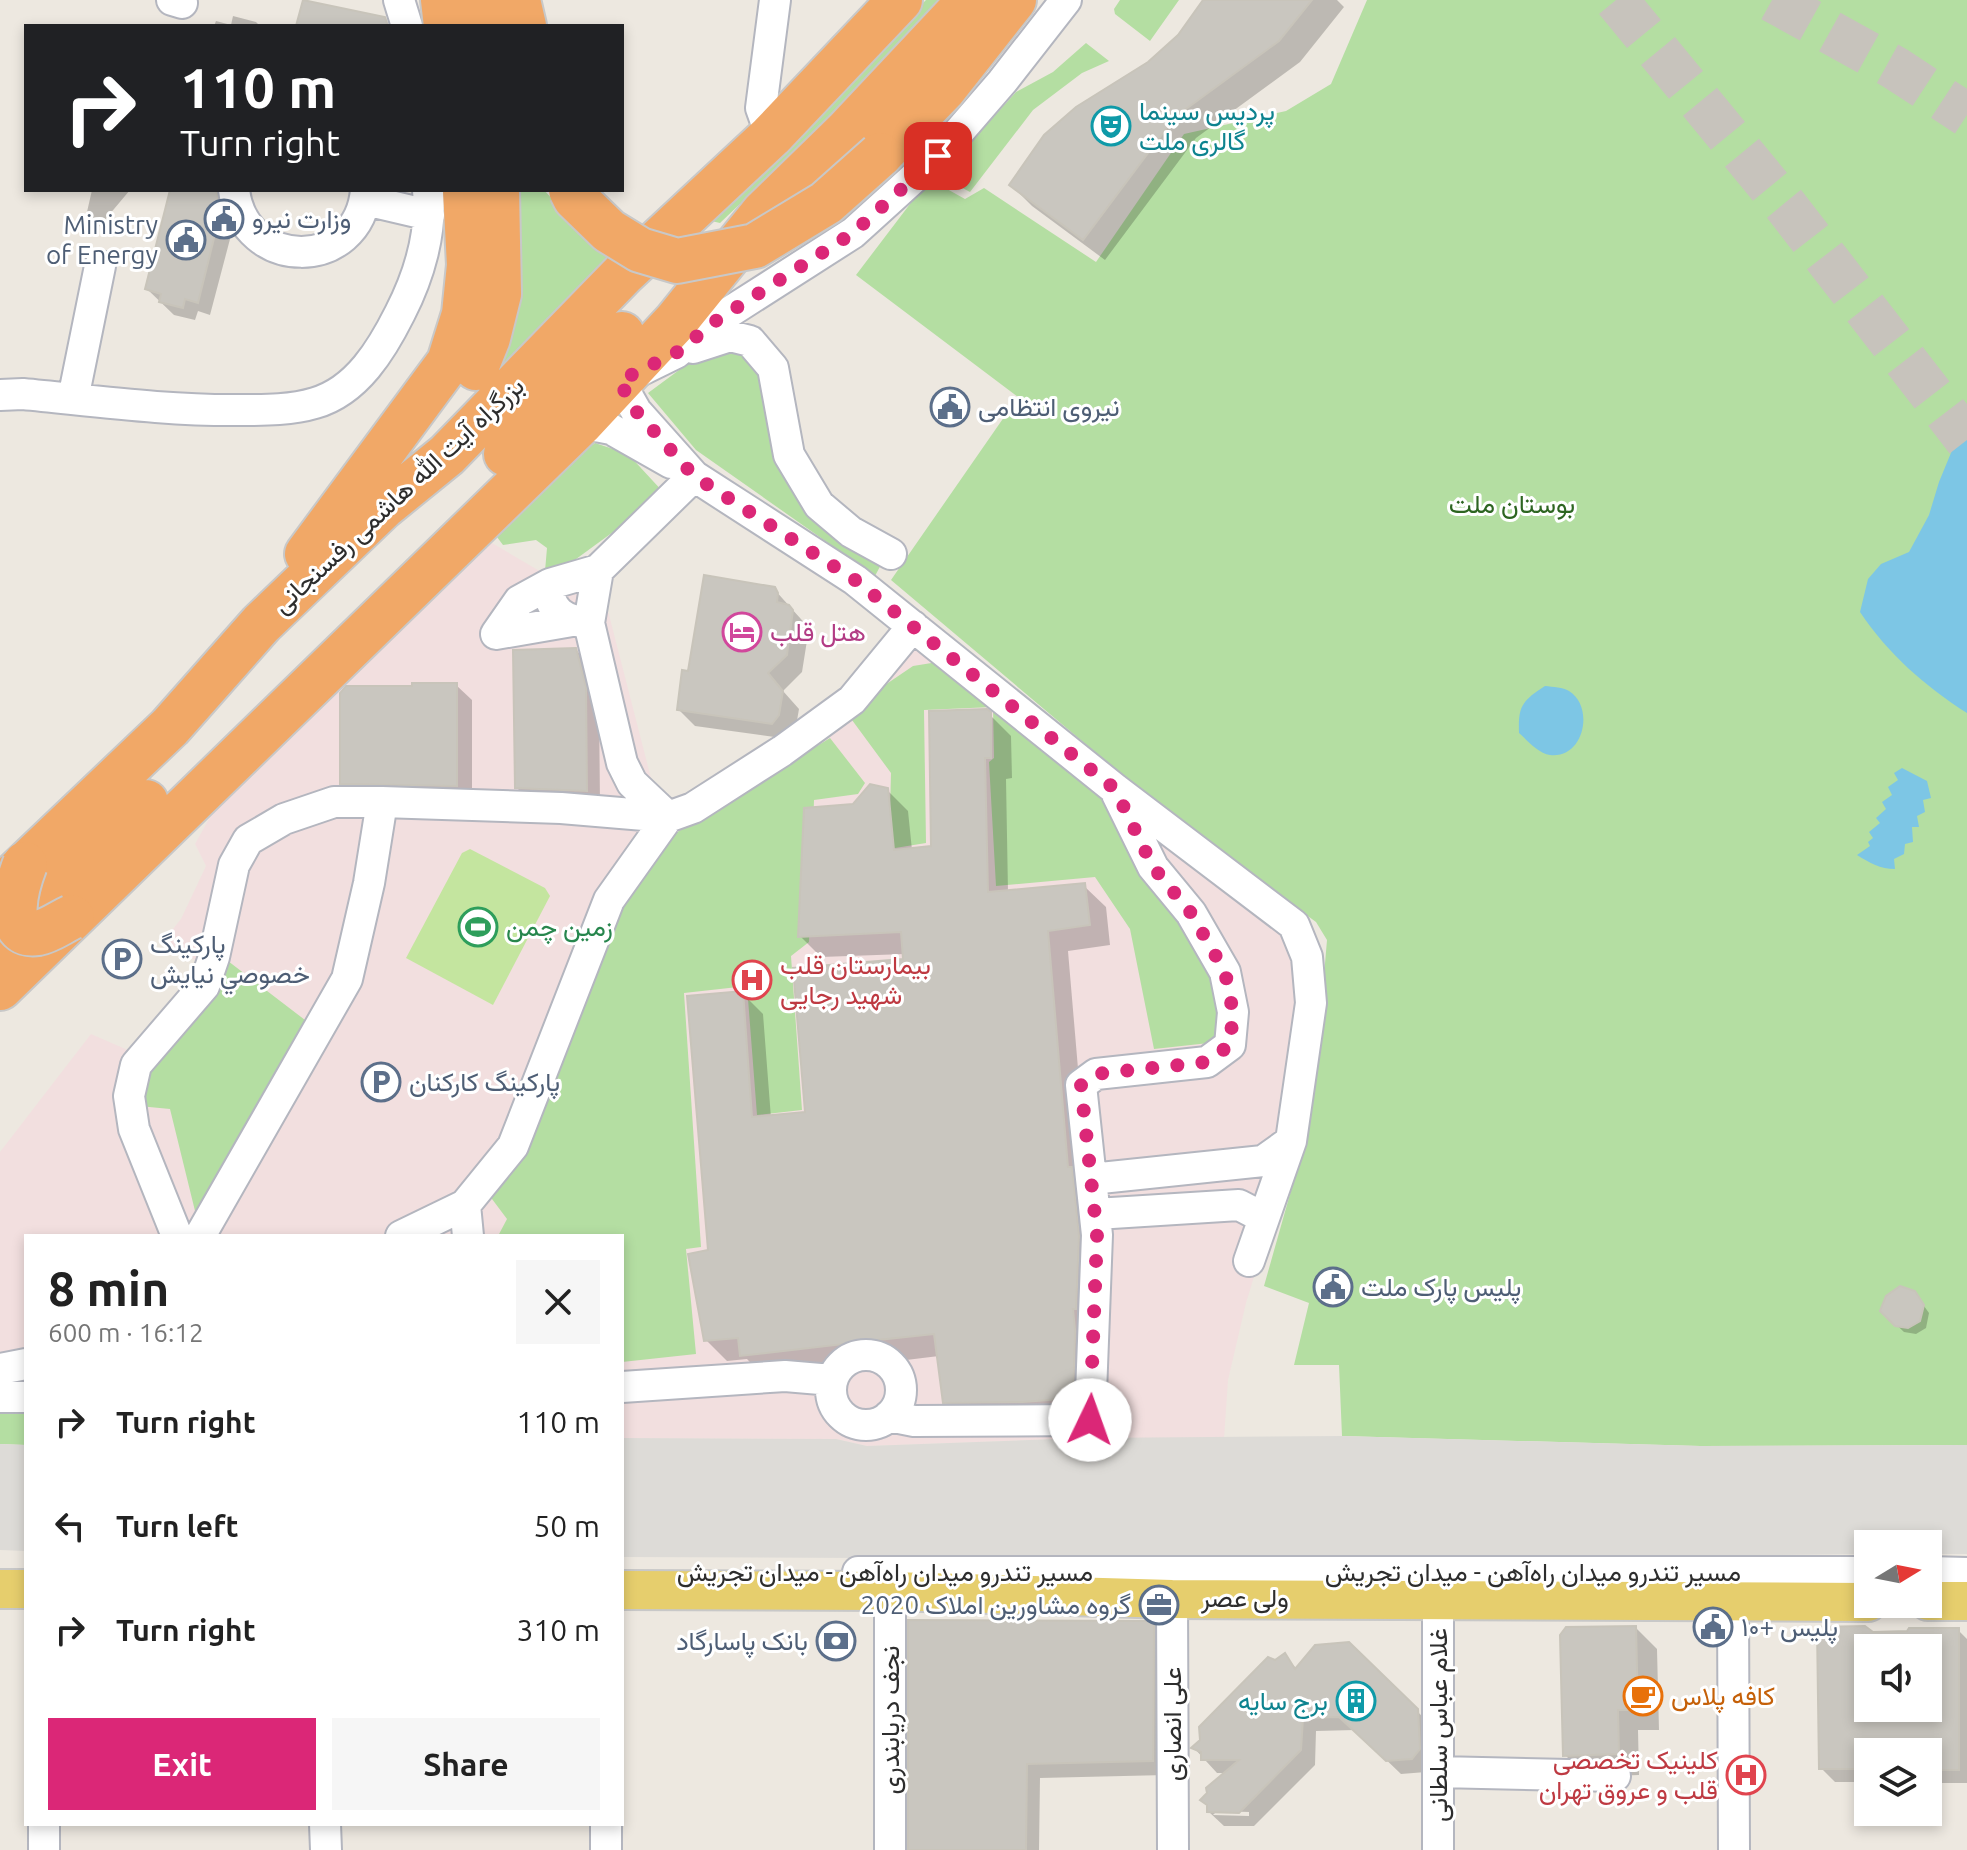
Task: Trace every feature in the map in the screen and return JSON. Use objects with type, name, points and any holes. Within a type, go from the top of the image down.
[{"type":"highway","points":[[443,0],[446,24]]},
{"type":"highway","points":[[475,0],[481,24]]},
{"type":"highway","points":[[518,0],[524,24]]},
{"type":"highway","name":"بزرگراه آیت الله هاشمی رفسنجانی","points":[[13,877],[170,727],[261,624],[383,507],[447,455],[623,274],[771,136],[900,0]]},
{"type":"highway","points":[[0,988],[581,423],[676,321],[763,213],[846,132],[970,0]]},
{"type":"highway","points":[[572,192],[609,231],[640,250],[677,261],[755,246],[826,203],[880,155],[943,90],[1014,0]]},
{"type":"highway","points":[[383,507],[469,386],[488,338],[499,294],[453,201]]},
{"type":"highway","points":[[261,624],[341,505],[449,362],[464,314],[469,265],[453,201]]},
{"type":"highway","points":[[0,945],[532,428],[674,279],[763,213]]},
{"type":"highway","points":[[13,877],[10,903],[19,927],[27,933],[38,933],[72,917]]},
{"type":"main road","points":[[0,1589],[24,1589]]},
{"type":"main road","name":"ولی عصر","points":[[624,1590],[890,1591],[1172,1599],[1854,1602]]},
{"type":"main road","points":[[1942,1601],[1967,1601]]},
{"type":"street","points":[[399,0],[406,24]]},
{"type":"street","points":[[756,0],[771,34]]},
{"type":"street","points":[[771,136],[761,108],[775,0]]},
{"type":"street","points":[[676,353],[717,320],[853,233],[938,156],[995,91],[1066,0]]},
{"type":"street","points":[[0,395],[207,411],[271,410],[316,403],[351,383],[383,349],[412,291],[423,251],[453,201],[366,195],[355,224],[339,241],[318,251],[295,253],[272,247],[253,234],[240,215],[234,192]]},
{"type":"street","points":[[73,399],[100,266]]},
{"type":"street","points":[[694,476],[636,411],[619,381],[676,353],[730,336],[750,341],[773,368],[789,455],[819,505],[851,532],[891,554]]},
{"type":"street","points":[[581,423],[611,429],[694,476],[855,580],[1115,789],[1294,925],[1307,957],[1311,1003],[1291,1141],[1249,1261]]},
{"type":"street","points":[[668,817],[632,783],[622,763],[580,622],[598,570],[694,476]]},
{"type":"street","points":[[580,622],[496,634],[519,601],[550,584],[598,570]]},
{"type":"street","points":[[550,584],[551,603],[556,612],[580,622]]},
{"type":"street","points":[[176,1234],[134,1129],[129,1096],[136,1065],[204,986],[214,957],[234,865],[248,840],[284,819],[334,802],[561,808],[668,817],[693,808],[782,751],[852,700],[913,626]]},
{"type":"street","points":[[889,1416],[900,1396],[900,1385],[889,1364],[868,1356],[846,1362],[832,1380],[833,1403],[847,1420],[869,1425],[889,1416],[914,1421],[1090,1420],[1097,1225],[1081,1085],[1096,1074],[1207,1062],[1230,1045],[1233,1012],[1225,972],[1191,913],[1153,867],[1115,789]]},
{"type":"street","points":[[201,1234],[347,979],[369,883],[382,802]]},
{"type":"street","points":[[405,1234],[465,1205],[513,1146],[609,900],[668,817]]},
{"type":"street","points":[[1091,1179],[1263,1161],[1291,1141]]},
{"type":"street","points":[[465,1205],[468,1234]]},
{"type":"street","points":[[1097,1225],[1239,1205],[1264,1218]]},
{"type":"street","points":[[0,1369],[24,1364]]},
{"type":"street","points":[[624,1387],[785,1376],[832,1380]]},
{"type":"street","points":[[0,1397],[24,1397]]},
{"type":"street","points":[[0,1572],[24,1572]]},
{"type":"street","name":"مسیر تندرو میدان راه‌آهن - میدان تجریش","points":[[624,1572],[1854,1572]]},
{"type":"street","points":[[1942,1572],[1967,1573]]},
{"type":"street","name":"نجف دریابندری","points":[[890,1591],[890,1850]]},
{"type":"street","name":"علی انصاری","points":[[1172,1599],[1173,1850]]},
{"type":"street","name":"غلام عباس سلطانی","points":[[1438,1600],[1438,1850]]},
{"type":"street","points":[[1733,1602],[1734,1850]]},
{"type":"street","points":[[1438,1772],[1615,1776]]},
{"type":"street","points":[[44,1826],[44,1850]]},
{"type":"street","points":[[325,1826],[326,1850]]},
{"type":"street","points":[[606,1826],[606,1850]]},
{"type":"shaded area","name":"بیمارستان قلب شهید رجایی","points":[[480,536],[608,611],[652,782],[692,817],[925,623],[1302,925],[1294,1145],[1246,1303],[1228,1380],[1224,1439],[1085,1438],[867,1446],[836,1439],[624,1438],[624,1234],[24,1234],[24,1445],[0,1444],[0,1152],[91,1034],[130,1051],[201,964],[164,940],[181,919],[206,866],[195,844],[224,792]]},
{"type":"shaded area","points":[[1342,1436],[1700,1446],[1967,1445],[1967,1554],[1942,1554],[1942,1530],[1854,1530],[1854,1554],[1323,1560],[624,1557],[624,1438],[836,1439],[867,1446],[1085,1438]]},
{"type":"shaded area","points":[[0,1444],[24,1445],[24,1551],[0,1550]]},
{"type":"green space","points":[[926,0],[946,0],[893,58],[720,223],[707,220]]},
{"type":"green space","points":[[1120,0],[1179,0],[1150,41],[1115,14],[1114,9]]},
{"type":"green space","name":"بوستان ملت","points":[[1367,0],[1967,0],[1967,1445],[1700,1446],[1342,1436],[1339,1365],[1294,1365],[1309,1303],[1264,1286],[1292,1187],[1315,1081],[1327,940],[1316,922],[1165,811],[891,580],[1018,397],[856,275],[929,179],[965,199],[984,188],[1096,262],[1184,134],[1286,111],[1331,84]]},
{"type":"green space","points":[[1086,43],[1109,61],[1082,73],[1033,110],[970,192],[940,176],[1016,92],[1053,72]]},
{"type":"green space","points":[[511,192],[546,192],[594,245],[617,262],[498,369]]},
{"type":"green space","points":[[713,345],[750,349],[770,373],[779,447],[885,557],[875,576],[696,450],[648,393]]},
{"type":"green space","points":[[595,443],[628,454],[665,494],[557,573],[545,571],[547,548],[536,540],[503,545],[491,529],[529,491]]},
{"type":"green space","points":[[950,660],[1107,798],[1208,958],[1224,1037],[1209,1043],[1154,1049],[1130,929],[1095,877],[996,886],[989,762],[994,758],[993,707],[924,710],[926,843],[889,849],[891,773],[852,720],[885,685],[913,666]]},
{"type":"green space","points":[[830,738],[865,783],[858,794],[814,800],[809,942],[791,956],[802,1110],[757,1115],[747,986],[684,993],[701,1247],[686,1249],[696,1354],[624,1362],[624,1234],[499,1234],[507,1219],[489,1195],[612,918],[666,839]]},
{"type":"green space","name":"زمین چمن","points":[[470,849],[545,888],[550,896],[493,1005],[406,958],[462,853]]},
{"type":"green space","points":[[228,961],[305,1020],[196,1215],[170,1109],[139,1106],[149,1061]]},
{"type":"green space","points":[[0,1406],[24,1406],[24,1445],[0,1444]]},
{"type":"water","points":[[1967,414],[1967,713],[1908,668],[1860,612],[1868,579],[1881,564],[1909,552],[1929,515]]},
{"type":"water","points":[[1545,686],[1569,691],[1582,708],[1582,730],[1578,741],[1562,754],[1541,752],[1519,733],[1519,716],[1523,705]]},
{"type":"water","points":[[1902,768],[1927,781],[1931,798],[1923,800],[1925,812],[1917,816],[1919,827],[1912,827],[1913,842],[1905,844],[1904,854],[1894,859],[1895,869],[1890,869],[1857,855],[1870,846],[1868,842],[1873,838],[1869,832],[1880,823],[1876,818],[1886,809],[1882,802],[1892,795],[1888,787],[1898,780],[1894,773]]},
{"type":"building","points":[[303,0],[385,17],[387,24],[297,24]]},
{"type":"building","name":"پردیس سینما گالری ملت","points":[[1203,0],[1312,0],[1279,41],[1175,117],[1083,240],[1009,185],[1044,135],[1076,107],[1148,62],[1178,35]]},
{"type":"building","name":"Ministry of Energy","points":[[169,192],[216,192],[221,210],[198,303],[185,299],[183,308],[159,302],[161,294],[145,289]]},
{"type":"building","name":"هتل قلب","points":[[704,575],[775,587],[777,602],[789,605],[793,610],[787,655],[768,673],[783,691],[779,715],[772,724],[677,710],[682,670],[688,671]]},
{"type":"building","points":[[576,648],[586,687],[587,791],[515,788],[513,650]]},
{"type":"building","points":[[412,683],[457,683],[457,786],[340,784],[340,693],[346,686],[412,686]]},
{"type":"building","points":[[987,709],[991,712],[991,758],[985,758],[988,892],[1085,883],[1090,925],[1048,931],[1068,1167],[1072,1167],[1079,1236],[1076,1309],[1073,1309],[1073,1398],[943,1403],[934,1334],[878,1340],[880,1352],[855,1355],[852,1343],[740,1356],[738,1338],[704,1341],[688,1254],[708,1250],[687,996],[743,991],[752,1117],[805,1112],[793,968],[903,959],[901,932],[798,937],[804,808],[853,804],[870,784],[888,788],[894,850],[931,846],[929,711]]},
{"type":"building","points":[[1900,1286],[1915,1291],[1924,1305],[1920,1321],[1908,1328],[1895,1326],[1880,1311],[1886,1296]]},
{"type":"building","points":[[908,1620],[1154,1621],[1153,1761],[1027,1764],[1026,1850],[908,1850]]},
{"type":"building","points":[[1636,1626],[1638,1710],[1618,1710],[1619,1754],[1563,1756],[1560,1635],[1566,1627]]},
{"type":"building","points":[[1865,1626],[1873,1632],[1959,1628],[1959,1770],[1942,1770],[1942,1738],[1854,1738],[1854,1769],[1819,1769],[1817,1627]]},
{"type":"building","points":[[1349,1642],[1418,1709],[1420,1749],[1412,1759],[1386,1761],[1339,1717],[1303,1718],[1301,1750],[1239,1813],[1207,1812],[1207,1805],[1200,1800],[1207,1793],[1206,1788],[1239,1760],[1201,1760],[1201,1752],[1191,1748],[1200,1740],[1199,1727],[1268,1657],[1275,1660],[1285,1653],[1295,1669],[1315,1645]]},
{"type":"tunnel","points":[[1616,0],[1785,205],[1967,440]]},
{"type":"tunnel","points":[[1772,0],[1895,68],[1967,115]]},
{"type":"place","name":"پردیس سینما گالری ملت","points":[[1111,126]]},
{"type":"place","name":"وزارت نیرو","points":[[224,219]]},
{"type":"place","name":"Ministry of Energy","points":[[186,240]]},
{"type":"place","name":"نیروی انتظامی","points":[[950,407]]},
{"type":"place","name":"هتل قلب","points":[[742,632]]},
{"type":"place","name":"زمین چمن","points":[[478,927]]},
{"type":"place","name":"پاركينگ خصوصي نيايش","points":[[122,959]]},
{"type":"place","name":"بیمارستان قلب شهید رجایی","points":[[752,980]]},
{"type":"place","name":"پارکینگ کارکنان","points":[[381,1082]]},
{"type":"place","name":"پلیس پارک ملت","points":[[1333,1287]]},
{"type":"place","name":"گروه مشاورین املاک 2020","points":[[1159,1605]]},
{"type":"place","name":"پلیس +۱۰","points":[[1713,1627]]},
{"type":"place","name":"بانک پاسارگاد","points":[[836,1641]]},
{"type":"place","name":"کافه پلاس","points":[[1643,1696]]},
{"type":"place","name":"برج سایه","points":[[1356,1701]]},
{"type":"place","name":"کلینیک تخصصی قلب و عروق تهران","points":[[1746,1775]]},
{"type":"route","points":[[938,156],[853,233],[717,320],[676,353],[619,381],[636,411],[694,476],[855,580],[1114,788],[1153,867],[1191,913],[1225,972],[1233,1012],[1230,1045],[1207,1062],[1096,1074],[1081,1085],[1097,1235],[1090,1420]]}]
